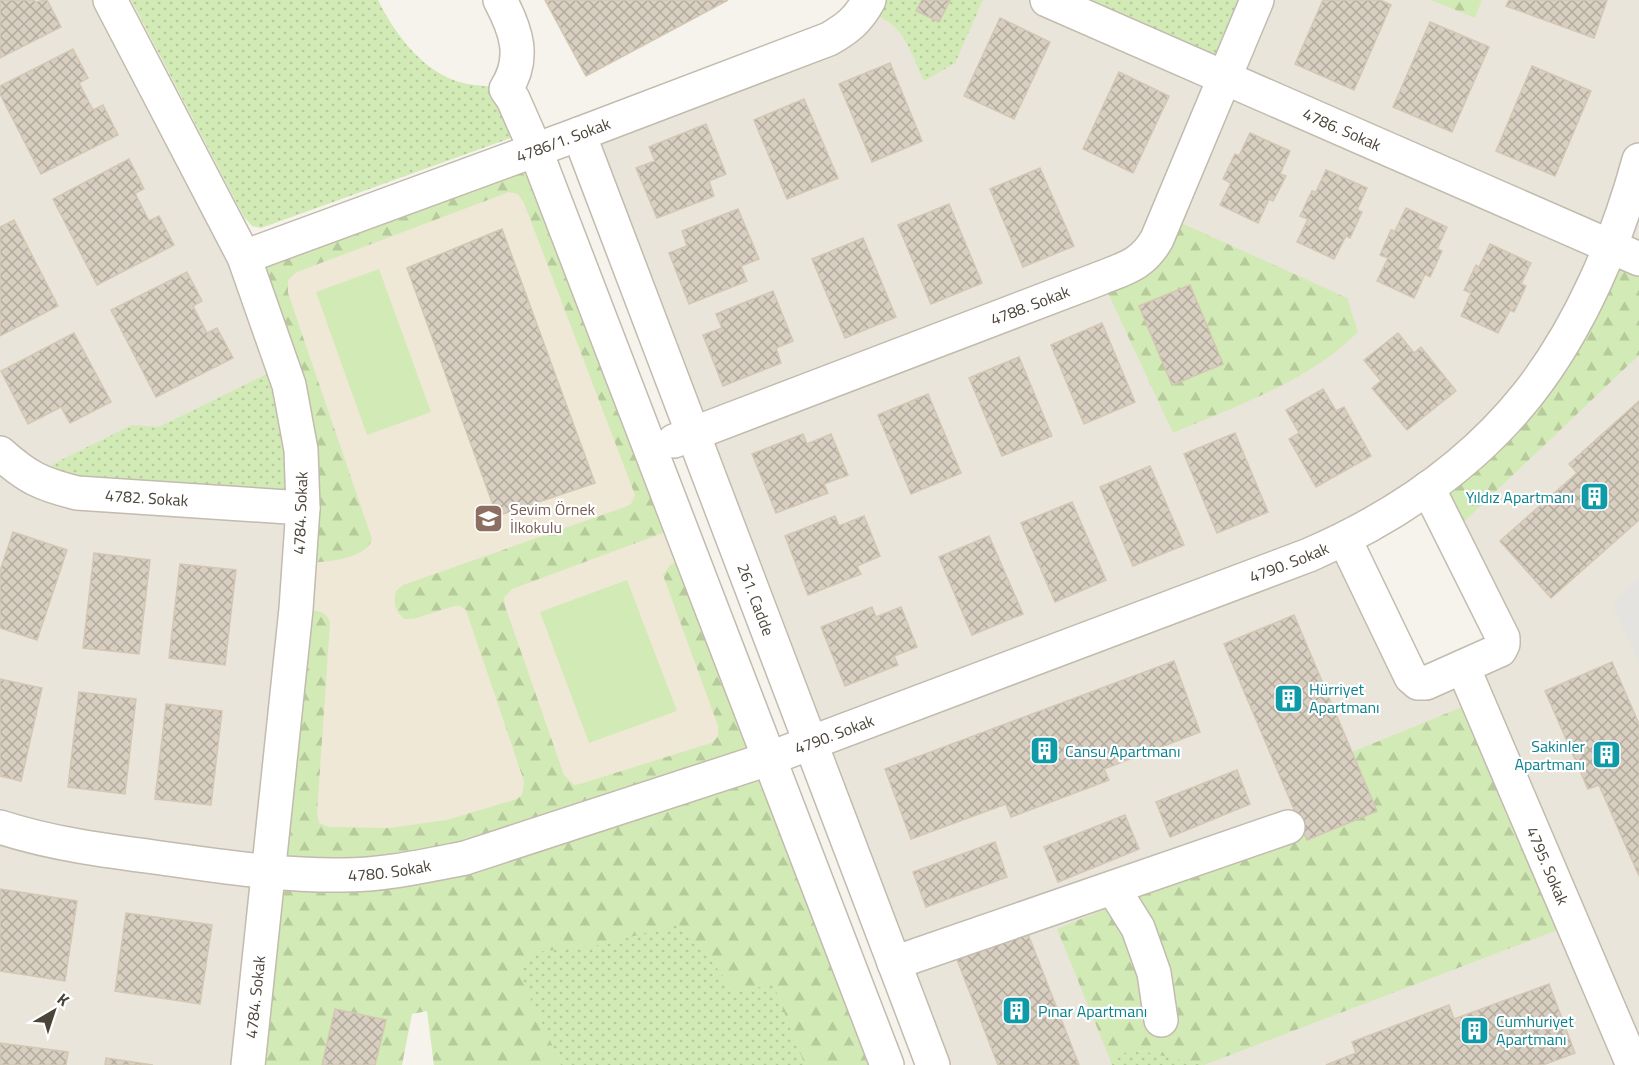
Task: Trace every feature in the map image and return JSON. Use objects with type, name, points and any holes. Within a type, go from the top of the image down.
[{"type":"street","name":"4784. Sokak","points":[[110,0],[244,257],[289,385],[301,450],[303,508],[293,631],[248,1065]]},
{"type":"street","points":[[500,0],[513,27],[517,44],[516,71],[507,89],[535,149],[887,1065]]},
{"type":"street","name":"4786/1. Sokak","points":[[244,257],[829,39],[858,18],[868,0]]},
{"type":"street","name":"4786. Sokak","points":[[1047,0],[1624,253]]},
{"type":"street","name":"4788. Sokak","points":[[650,450],[1101,278],[1140,261],[1157,239],[1257,0]]},
{"type":"street","name":"261. Cadde","points":[[579,134],[933,1065]]},
{"type":"street","name":"4790. Sokak","points":[[768,759],[1309,555],[1345,540],[1392,513],[1428,488],[1473,451],[1501,424],[1528,393],[1556,353],[1582,307],[1624,253],[1626,205],[1639,160]]},
{"type":"street","name":"4782. Sokak","points":[[0,453],[21,471],[45,485],[77,493],[303,508]]},
{"type":"street","points":[[1345,540],[1411,677],[1418,682],[1426,683],[1500,650],[1503,638],[1428,488]]},
{"type":"street","name":"4795. Sokak","points":[[1463,667],[1633,1065]]},
{"type":"street","name":"4780. Sokak","points":[[0,827],[85,848],[268,872],[343,875],[385,873],[465,858],[768,759]]},
{"type":"street","points":[[894,963],[1288,827]]},
{"type":"street","points":[[1113,888],[1138,928],[1154,973],[1161,1020]]},
{"type":"shaded area","points":[[0,0],[110,0],[244,257],[301,450],[248,1065],[0,1065]]},
{"type":"shaded area","points":[[869,0],[1639,0],[1639,1065],[933,1065],[579,134],[829,39]],"holes":[[[1428,488],[1500,650],[1411,677],[1334,543]]]},
{"type":"shaded area","name":"Sevim Örnek İlkokulu","points":[[535,149],[768,759],[268,872],[303,508],[244,257]]},
{"type":"shaded area","points":[[1639,578],[1639,664],[1612,604]]},
{"type":"green space","points":[[131,0],[378,0],[402,39],[435,71],[463,83],[505,88],[527,132],[261,228],[252,226],[244,217]]},
{"type":"green space","points":[[869,0],[983,0],[955,63],[924,81],[910,49],[896,28],[864,9]]},
{"type":"green space","points":[[1047,0],[1257,0],[1225,79]]},
{"type":"green space","points":[[1431,0],[1482,0],[1475,18]]},
{"type":"green space","points":[[535,149],[679,527],[512,589],[504,598],[564,775],[574,785],[580,784],[711,743],[717,738],[718,726],[663,575],[671,564],[691,557],[887,1065],[805,1065],[773,984],[743,991],[733,988],[689,934],[677,925],[595,946],[535,952],[522,961],[521,976],[561,1065],[434,1065],[427,1011],[412,1014],[402,1065],[248,1065],[296,609],[321,612],[330,623],[317,813],[319,823],[329,827],[389,828],[447,820],[517,799],[522,795],[524,781],[466,610],[460,606],[454,606],[413,619],[405,619],[396,607],[396,591],[403,585],[625,507],[631,504],[635,495],[524,203],[518,194],[509,192],[297,272],[288,280],[288,293],[372,539],[361,552],[351,556],[329,561],[299,563],[303,508],[244,257]]},
{"type":"green space","points":[[1166,216],[1347,298],[1358,332],[1338,350],[1294,379],[1173,433],[1101,278]]},
{"type":"green space","points":[[1610,247],[1639,259],[1639,355],[1451,534],[1444,476],[1473,451]]},
{"type":"green space","points":[[379,269],[431,412],[367,435],[316,292]]},
{"type":"green space","points":[[283,366],[303,508],[45,485],[53,464],[132,425],[159,427]]},
{"type":"green space","points":[[627,580],[677,711],[589,743],[540,612]]},
{"type":"green space","points":[[1477,701],[1573,924],[1204,1065],[1141,1051],[1131,1051],[1109,1057],[1057,929],[1372,799],[1352,752]]},
{"type":"green space","points":[[768,759],[887,1065],[434,1065],[428,1010]]},
{"type":"green space","points":[[1131,1051],[1152,1052],[1204,1065],[1112,1065],[1109,1057]]},
{"type":"building","points":[[0,0],[34,0],[35,2],[47,0],[61,27],[0,58]]},
{"type":"building","points":[[545,0],[728,0],[586,76]]},
{"type":"building","points":[[922,0],[950,0],[939,22],[916,11]]},
{"type":"building","points":[[1323,0],[1380,0],[1391,5],[1354,90],[1295,64]]},
{"type":"building","points":[[1509,0],[1607,0],[1594,38],[1506,6]]},
{"type":"building","points":[[1000,18],[1050,42],[1014,119],[964,96]]},
{"type":"building","points":[[1430,22],[1489,47],[1452,132],[1393,107]]},
{"type":"building","points":[[73,49],[88,78],[79,83],[93,110],[103,105],[118,135],[41,174],[0,94],[0,86]]},
{"type":"building","points":[[890,63],[922,141],[872,162],[839,84]]},
{"type":"building","points":[[1532,66],[1591,91],[1555,176],[1496,151]]},
{"type":"building","points":[[1119,72],[1169,96],[1133,173],[1083,149]]},
{"type":"building","points":[[804,99],[838,178],[787,199],[754,120]]},
{"type":"building","points":[[706,124],[726,174],[709,181],[714,196],[657,218],[636,168],[655,161],[649,147]]},
{"type":"building","points":[[1250,133],[1290,151],[1280,174],[1286,176],[1273,201],[1269,199],[1258,223],[1220,205],[1231,183],[1223,179],[1235,154],[1239,156]]},
{"type":"building","points":[[129,159],[144,189],[135,193],[149,221],[159,216],[174,245],[97,285],[53,199]]},
{"type":"building","points":[[1040,168],[1074,246],[1023,267],[990,189]]},
{"type":"building","points":[[1326,170],[1367,188],[1357,210],[1362,212],[1350,238],[1346,236],[1334,259],[1297,242],[1308,219],[1300,216],[1312,191],[1316,192]]},
{"type":"building","points":[[949,204],[982,283],[931,304],[898,225]]},
{"type":"building","points":[[1406,208],[1447,227],[1437,249],[1442,251],[1430,277],[1425,274],[1414,298],[1377,281],[1388,258],[1380,255],[1391,230],[1395,231]]},
{"type":"building","points":[[738,209],[759,259],[741,266],[747,281],[689,304],[669,253],[687,246],[682,231]]},
{"type":"building","points":[[14,220],[58,306],[0,336],[0,227]]},
{"type":"building","points":[[502,229],[595,483],[497,516],[407,268]]},
{"type":"building","points":[[863,238],[896,317],[845,338],[812,259]]},
{"type":"building","points":[[1490,244],[1531,263],[1521,284],[1526,286],[1514,312],[1510,310],[1498,333],[1461,316],[1471,293],[1464,290],[1476,265],[1479,267]]},
{"type":"building","points":[[187,272],[202,301],[193,306],[207,333],[217,328],[233,358],[156,397],[111,310]]},
{"type":"building","points":[[1190,285],[1223,364],[1172,385],[1139,306]]},
{"type":"building","points":[[773,291],[793,341],[776,348],[781,363],[723,386],[703,335],[722,328],[716,314]]},
{"type":"building","points":[[1102,323],[1135,402],[1084,424],[1051,345]]},
{"type":"building","points":[[74,333],[111,402],[70,423],[61,407],[28,424],[1,371]]},
{"type":"building","points":[[1398,333],[1414,353],[1421,347],[1456,391],[1407,430],[1372,388],[1381,381],[1364,360]]},
{"type":"building","points":[[1019,357],[1052,436],[1002,456],[969,378]]},
{"type":"building","points":[[1323,389],[1336,411],[1344,407],[1371,456],[1316,487],[1289,439],[1299,433],[1286,410]]},
{"type":"building","points":[[928,394],[961,473],[911,494],[878,415]]},
{"type":"building","name":"Yıldız Apartmanı","points":[[1639,401],[1639,520],[1551,598],[1500,541],[1577,473],[1569,464]]},
{"type":"building","points":[[1235,433],[1268,512],[1217,533],[1184,454]]},
{"type":"building","points":[[803,434],[807,444],[831,434],[848,475],[824,484],[828,493],[776,513],[752,454]]},
{"type":"building","points":[[1150,466],[1184,545],[1133,566],[1100,487]]},
{"type":"building","points":[[1072,502],[1106,580],[1055,602],[1021,523]]},
{"type":"building","points":[[835,516],[839,526],[864,516],[880,556],[857,566],[861,574],[808,595],[785,536]]},
{"type":"building","points":[[13,532],[67,550],[37,640],[0,628],[0,571]]},
{"type":"building","points":[[989,536],[1023,614],[972,635],[939,557]]},
{"type":"building","points":[[94,553],[150,560],[139,654],[83,648]]},
{"type":"building","points":[[180,564],[236,570],[225,665],[169,658]]},
{"type":"building","points":[[872,607],[876,617],[901,607],[917,647],[894,656],[898,665],[845,686],[821,627]]},
{"type":"building","name":"Hürriyet Apartmanı","points":[[1294,615],[1377,811],[1307,840],[1224,644]]},
{"type":"building","name":"Cansu Apartmanı","points":[[1174,661],[1200,732],[1104,769],[1109,780],[1011,817],[1006,804],[911,839],[885,769]]},
{"type":"building","name":"Sakinler Apartmanı","points":[[1612,662],[1639,724],[1639,876],[1599,785],[1588,789],[1545,691]]},
{"type":"building","points":[[0,679],[42,688],[21,781],[0,776]]},
{"type":"building","points":[[79,692],[136,699],[125,794],[68,787]]},
{"type":"building","points":[[166,704],[222,711],[211,805],[155,799]]},
{"type":"building","points":[[1237,770],[1250,804],[1170,837],[1156,802]]},
{"type":"building","points":[[1125,815],[1139,849],[1058,882],[1044,847]]},
{"type":"building","points":[[995,842],[1007,877],[926,907],[913,872]]},
{"type":"building","points":[[0,889],[77,901],[65,981],[0,971]]},
{"type":"building","points":[[126,913],[212,925],[200,1004],[115,991]]},
{"type":"building","name":"Pınar Apartmanı","points":[[1026,929],[1079,1065],[998,1065],[956,957]]},
{"type":"building","name":"Cumhuriyet Apartmanı","points":[[1549,984],[1575,1053],[1543,1065],[1326,1065],[1356,1053],[1352,1042],[1449,1005],[1454,1019]]},
{"type":"building","points":[[335,1009],[386,1020],[375,1065],[322,1065]]},
{"type":"building","points":[[0,1043],[68,1052],[66,1065],[0,1065]]},
{"type":"building","points":[[106,1058],[153,1065],[105,1065]]},
{"type":"place","name":"Yıldız Apartmanı","points":[[1595,497]]},
{"type":"place","name":"Sevim Örnek İlkokulu","points":[[489,518]]},
{"type":"place","name":"Hürriyet Apartmanı","points":[[1288,698]]},
{"type":"place","name":"Cansu Apartmanı","points":[[1044,751]]},
{"type":"place","name":"Sakinler Apartmanı","points":[[1606,755]]},
{"type":"place","name":"Pınar Apartmanı","points":[[1017,1011]]},
{"type":"place","name":"Cumhuriyet Apartmanı","points":[[1475,1030]]}]
